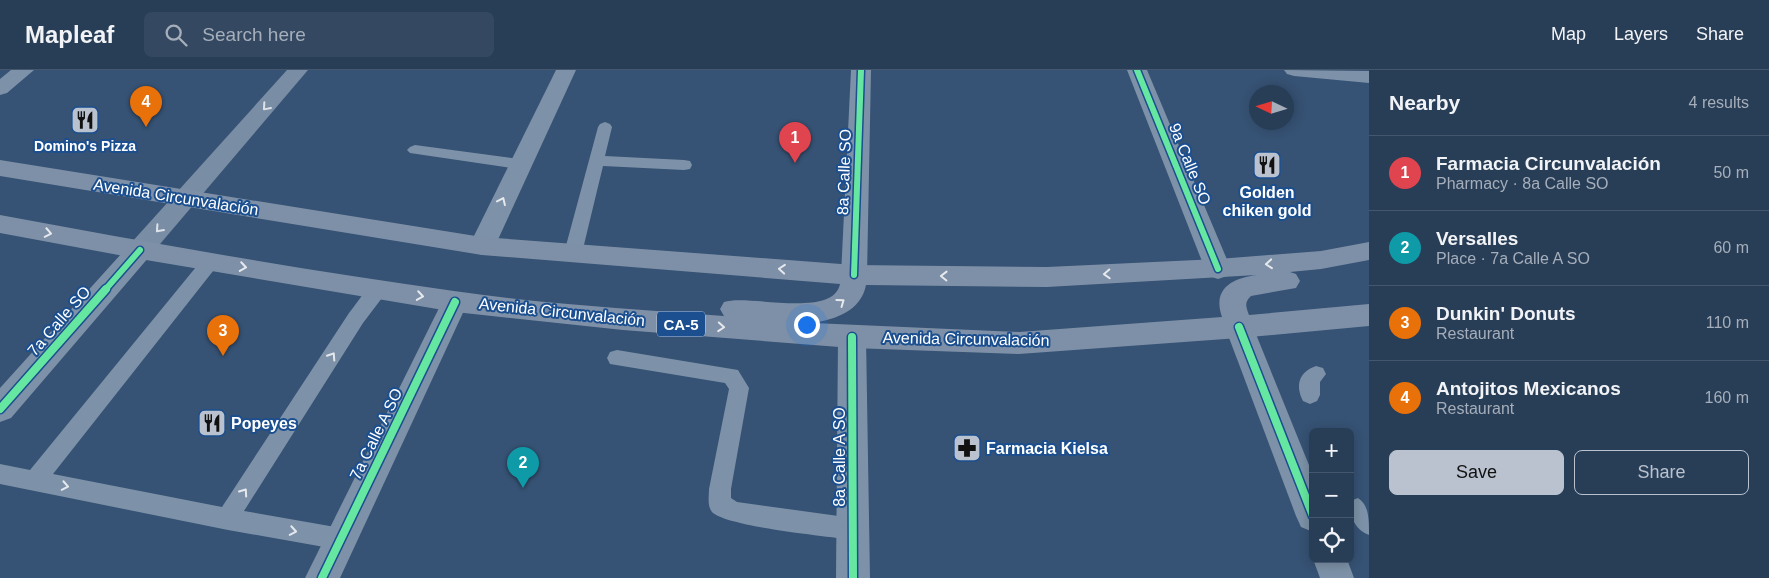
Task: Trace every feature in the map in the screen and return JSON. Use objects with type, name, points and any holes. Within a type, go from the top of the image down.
[{"type":"highway","name":"Avenida Circunvalación","points":[[0,168],[482,246],[854,275],[1047,277],[1218,269],[1321,260],[1369,251]]},
{"type":"highway","name":"Avenida Circunvalación","points":[[0,224],[140,250],[455,302],[623,320],[852,337],[1019,343],[1239,327],[1369,315]]},
{"type":"highway","points":[[1239,327],[1232,307],[1234,296],[1243,287],[1298,279],[1321,260]]},
{"type":"highway","points":[[623,320],[663,304],[800,313],[821,311],[833,308],[847,298],[853,288],[854,275]]},
{"type":"main road","name":"7a Calle SO","points":[[140,250],[298,70]]},
{"type":"street","points":[[0,88],[24,70]]},
{"type":"street","points":[[482,246],[566,70]]},
{"type":"street","name":"8a Calle SO","points":[[854,275],[860,70]]},
{"type":"street","name":"9a Calle SO","points":[[1137,70],[1218,269]]},
{"type":"street","points":[[1294,70],[1369,78]]},
{"type":"street","name":"7a Calle SO","points":[[0,409],[140,250]]},
{"type":"street","name":"7a Calle A SO","points":[[322,578],[455,302]]},
{"type":"street","points":[[1239,327],[1309,506]]},
{"type":"street","name":"8a Calle A SO","points":[[852,337],[853,578]]},
{"type":"street","points":[[1331,563],[1337,578]]},
{"type":"lane","points":[[573,252],[605,127]]},
{"type":"lane","points":[[415,150],[520,164]]},
{"type":"lane","points":[[596,161],[684,165]]},
{"type":"lane","points":[[35,480],[211,262]]},
{"type":"lane","points":[[228,519],[236,503],[356,318],[379,289]]},
{"type":"lane","points":[[617,358],[731,376],[738,388],[720,489],[720,504],[734,512],[853,529]]},
{"type":"lane","points":[[1310,394],[1310,378],[1316,374]]},
{"type":"lane","points":[[0,474],[228,519],[341,539]]},
{"type":"cycle path","points":[[854,275],[861,70]]},
{"type":"cycle path","points":[[1137,70],[1218,269]]},
{"type":"cycle path","points":[[0,409],[140,250]]},
{"type":"cycle path","points":[[322,578],[455,302]]},
{"type":"cycle path","points":[[1239,327],[1309,506]]},
{"type":"cycle path","points":[[852,337],[853,578]]},
{"type":"place","name":"Domino's Pizza","points":[[85,120]]},
{"type":"place","name":"Antojitos Mexicanos","points":[[146,127]]},
{"type":"place","name":"Farmacia Circunvalación","points":[[795,163]]},
{"type":"place","name":"Golden chiken gold","points":[[1267,165]]},
{"type":"place","name":"Dunkin' Donuts","points":[[223,356]]},
{"type":"place","name":"Popeyes","points":[[212,423]]},
{"type":"place","name":"Farmacia Kielsa","points":[[967,448]]},
{"type":"place","name":"Versalles","points":[[523,488]]}]
